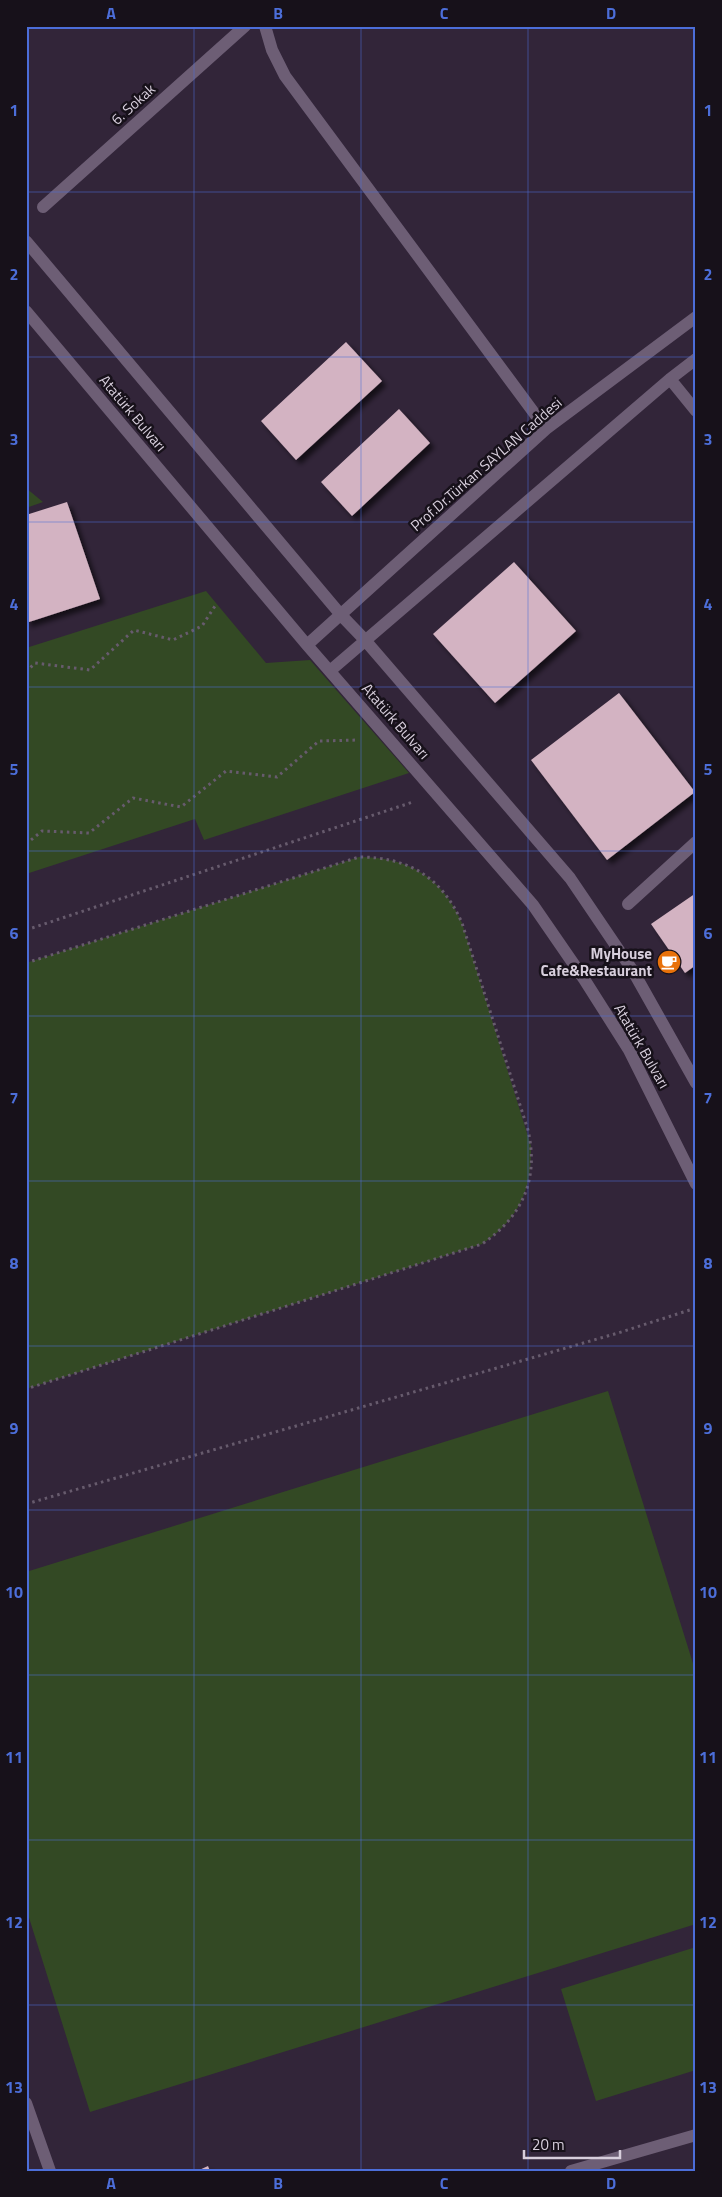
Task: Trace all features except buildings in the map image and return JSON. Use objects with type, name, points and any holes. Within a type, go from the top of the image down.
[{"type":"street","name":"6. Sokak","points":[[43,207],[245,26]]},
{"type":"street","points":[[265,26],[272,50],[285,76],[546,429]]},
{"type":"street","name":"Atatürk Bulvarı","points":[[26,240],[342,615],[570,878],[633,970],[696,1083]]},
{"type":"street","name":"Atatürk Bulvarı","points":[[26,311],[307,646],[331,670],[533,905],[629,1050],[696,1184]]},
{"type":"street","name":"Prof.Dr.Türkan SAYLAN Caddesi","points":[[307,646],[546,429],[696,317]]},
{"type":"street","points":[[331,670],[364,639],[696,359]]},
{"type":"street","points":[[670,379],[696,412]]},
{"type":"street","points":[[628,904],[696,842]]},
{"type":"street","points":[[26,2102],[46,2170]]},
{"type":"street","points":[[572,2171],[696,2135]]},
{"type":"path","points":[[26,672],[35,663],[90,670],[134,630],[173,640],[202,626],[217,603]]},
{"type":"path","points":[[26,844],[42,832],[89,833],[133,798],[181,807],[226,771],[277,777],[319,741],[358,741],[365,736]]},
{"type":"path","points":[[26,930],[420,800],[439,797]]},
{"type":"path","points":[[26,962],[359,857],[376,857],[407,865],[422,872],[446,894],[462,923],[528,1130],[532,1163],[530,1179],[517,1210],[496,1234],[482,1244],[26,1389]]},
{"type":"path","points":[[26,1504],[618,1333],[696,1308]]},
{"type":"green space","points":[[26,488],[43,502],[26,508]]},
{"type":"green space","points":[[206,591],[266,663],[310,660],[409,773],[204,840],[195,819],[26,874],[26,648]]},
{"type":"green space","points":[[359,857],[393,861],[421,873],[434,882],[444,893],[462,923],[531,1146],[531,1162],[526,1190],[514,1214],[495,1234],[482,1244],[26,1389],[26,963]]},
{"type":"green space","points":[[608,1391],[696,1673],[696,1924],[90,2112],[26,1908],[26,1572]]},
{"type":"green space","points":[[696,1947],[696,2070],[596,2101],[561,1989]]},
{"type":"place","name":"MyHouse Cafe&Restaurant","points":[[669,962]]}]
